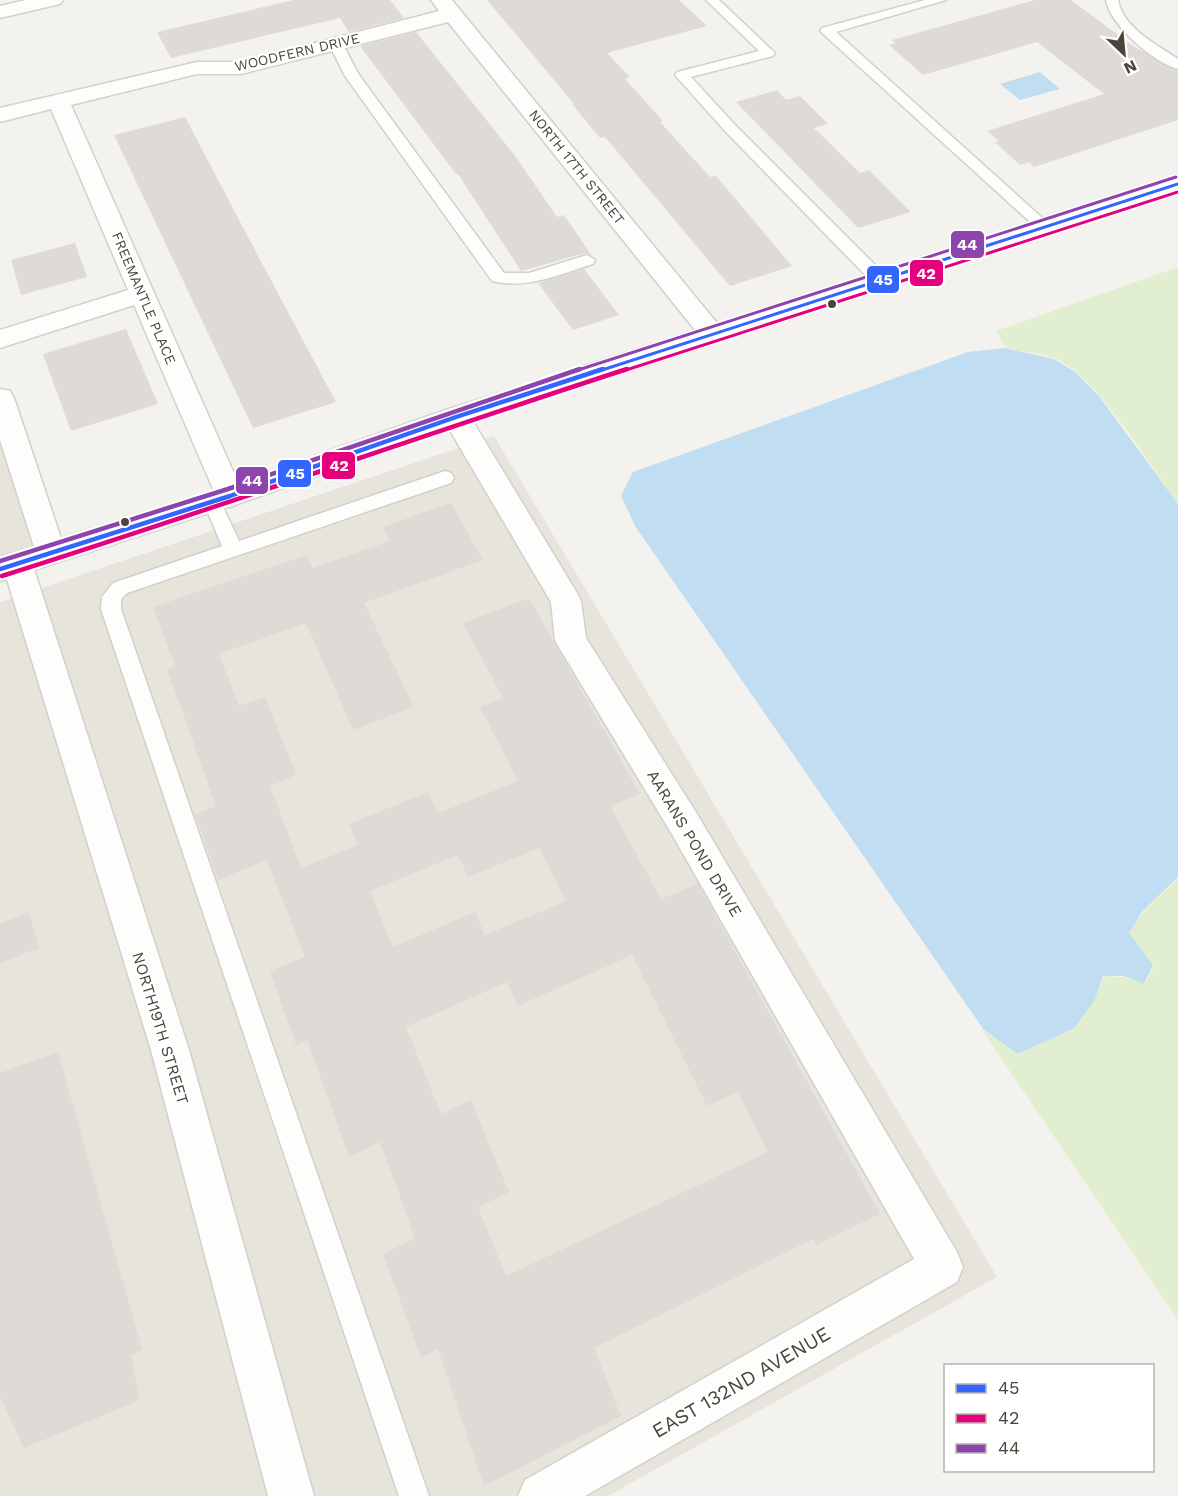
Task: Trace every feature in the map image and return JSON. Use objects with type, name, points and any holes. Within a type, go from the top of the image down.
[{"type":"street","points":[[0,12],[53,0]]},
{"type":"street","name":"WOODFERN DRIVE","points":[[0,115],[197,68],[241,68],[336,44],[447,7]]},
{"type":"street","name":"NORTH 17TH STREET","points":[[447,7],[712,334]]},
{"type":"street","name":"FREEMANTLE PLACE","points":[[58,101],[207,441],[221,498]]},
{"type":"street","points":[[23,562],[221,498],[456,417],[1178,184]]},
{"type":"street","points":[[0,339],[143,294]]},
{"type":"street","name":"NORTH19TH STREET","points":[[0,398],[23,562],[170,1050],[291,1496]]},
{"type":"street","name":"AARANS POND DRIVE","points":[[456,417],[566,601],[571,640],[685,825],[942,1268]]},
{"type":"street","name":"EAST 132ND AVENUE","points":[[541,1496],[942,1268]]},
{"type":"lane","points":[[712,0],[768,53],[682,75],[730,129],[880,280]]},
{"type":"lane","points":[[940,0],[827,31],[1044,227]]},
{"type":"lane","points":[[1112,0],[1113,11],[1125,27],[1178,65]]},
{"type":"lane","points":[[336,44],[352,76],[498,277],[504,280],[519,279],[587,260]]},
{"type":"lane","points":[[414,1496],[111,609],[112,597],[120,588],[445,478]]},
{"type":"lane","points":[[221,498],[234,550]]},
{"type":"shaded area","points":[[494,436],[997,1277],[608,1496],[0,1496],[0,602]]},
{"type":"shaded area","points":[[0,439],[38,554],[0,567]]},
{"type":"green space","points":[[1178,267],[1178,504],[1122,424],[1089,384],[1056,359],[1006,348],[996,331]]},
{"type":"green space","points":[[1178,878],[1178,1320],[982,1030],[1019,1054],[1076,1028],[1096,996],[1104,976],[1123,977],[1145,984],[1154,966],[1128,933],[1143,913]]},
{"type":"water","points":[[1040,72],[1060,89],[1020,100],[1000,84]]},
{"type":"water","points":[[1005,348],[1054,359],[1075,372],[1099,396],[1178,504],[1178,877],[1142,912],[1129,933],[1153,965],[1144,984],[1124,976],[1103,976],[1095,999],[1075,1028],[1018,1054],[984,1030],[635,526],[621,496],[633,472],[968,352]]},
{"type":"building","points":[[294,0],[390,0],[404,18],[349,32],[340,18],[171,58],[157,32]]},
{"type":"building","points":[[487,0],[679,0],[707,26],[607,53],[630,77],[625,79],[663,121],[660,122],[710,177],[716,176],[792,266],[730,286],[605,137],[600,138]]},
{"type":"building","points":[[1035,0],[1071,0],[1133,46],[1178,71],[1178,120],[1034,167],[1029,162],[1020,165],[995,142],[999,141],[987,131],[1104,94],[1037,42],[923,75],[889,45],[896,43],[892,40]]},
{"type":"building","points":[[416,32],[516,157],[557,217],[564,215],[592,256],[586,253],[521,271],[458,174],[360,46]]},
{"type":"building","points":[[777,90],[786,100],[800,96],[828,124],[814,128],[860,173],[869,170],[911,212],[858,228],[736,102]]},
{"type":"building","points":[[185,117],[336,402],[253,428],[114,135]]},
{"type":"building","points":[[75,243],[87,277],[21,295],[11,260]]},
{"type":"building","points":[[584,269],[619,315],[573,330],[538,283]]},
{"type":"building","points":[[126,329],[158,404],[71,431],[43,354]]},
{"type":"building","points":[[451,503],[483,560],[364,603],[414,707],[353,730],[306,623],[219,654],[239,706],[265,697],[296,775],[270,786],[301,868],[358,845],[349,824],[428,792],[438,813],[518,781],[480,707],[503,698],[463,623],[529,598],[640,794],[610,806],[661,899],[698,884],[880,1214],[816,1245],[813,1239],[594,1348],[621,1416],[484,1486],[438,1349],[421,1358],[383,1254],[415,1238],[380,1142],[349,1157],[307,1040],[296,1045],[270,971],[305,957],[267,860],[218,880],[195,814],[216,806],[167,669],[175,666],[153,607],[306,555],[312,568],[390,541],[382,527]],"holes":[[[539,848],[566,901],[485,935],[475,912],[393,947],[370,891],[458,855],[468,877]],[[632,955],[707,1106],[738,1092],[768,1152],[506,1276],[478,1207],[509,1192],[471,1100],[441,1114],[406,1027],[507,982],[518,1006]]]},
{"type":"building","points":[[29,912],[39,948],[0,963],[0,924]]},
{"type":"building","points":[[58,1052],[142,1349],[131,1356],[140,1400],[24,1448],[0,1396],[0,1073]]},
{"type":"transit line","name":"44","points":[[0,561],[228,489],[454,410],[1176,177]]},
{"type":"transit line","name":"45","points":[[0,569],[230,496],[456,417],[1178,184]]},
{"type":"transit line","name":"42","points":[[2,576],[232,503],[458,424],[1178,192]]}]
